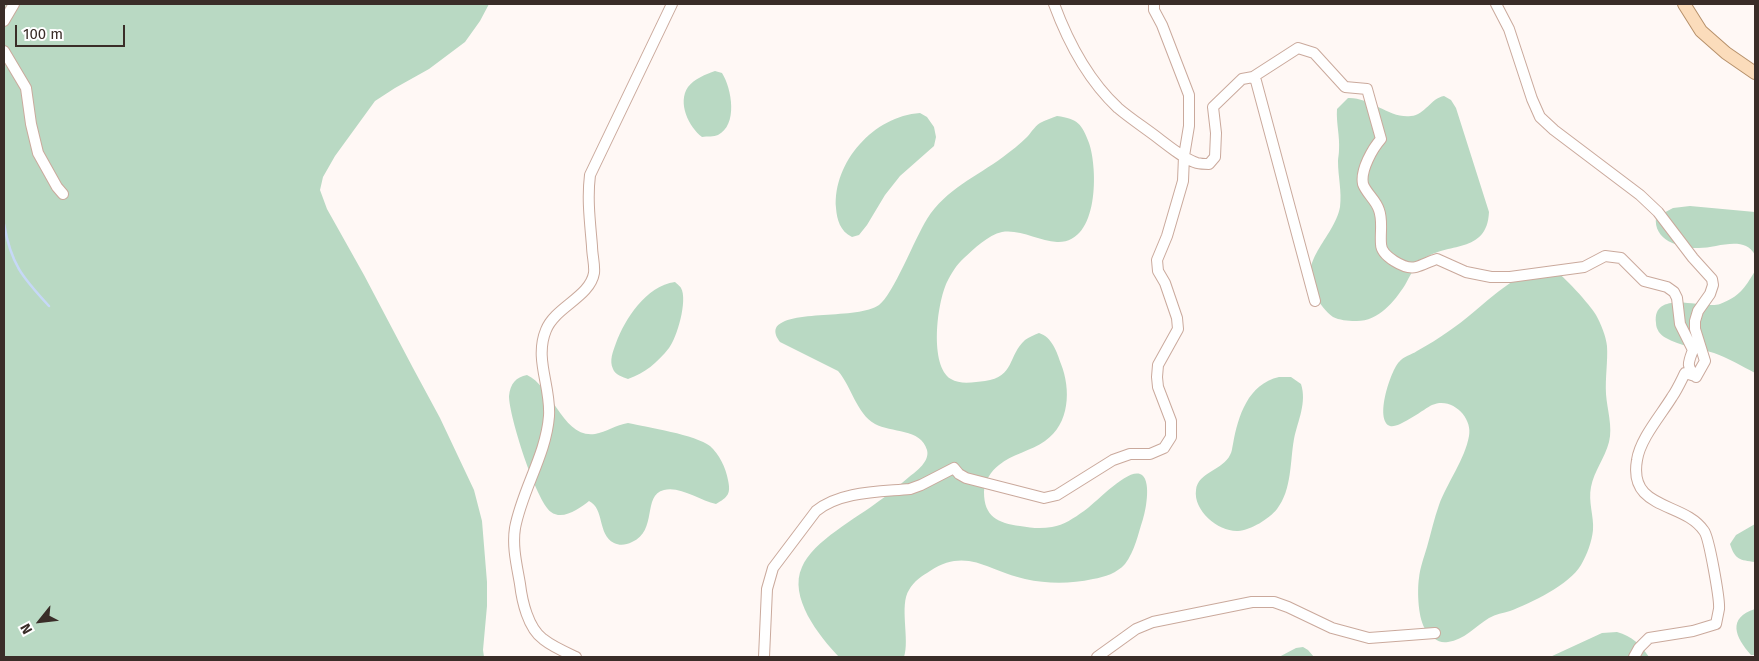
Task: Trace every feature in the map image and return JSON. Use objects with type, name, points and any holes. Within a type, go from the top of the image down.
[{"type":"main road","points":[[1684,4],[1700,30],[1726,54],[1755,73]]},
{"type":"street","points":[[4,21],[14,4]]},
{"type":"street","points":[[576,657],[541,638],[533,626],[526,611],[521,591],[514,548],[515,528],[545,440],[549,415],[548,397],[541,363],[546,328],[559,313],[589,286],[594,273],[588,192],[590,175],[672,4]]},
{"type":"street","points":[[1054,4],[1065,33],[1079,59],[1098,86],[1118,108],[1197,164],[1209,164],[1215,157],[1216,133],[1213,107],[1242,79],[1253,77],[1298,48],[1314,53],[1344,87],[1367,89],[1381,139],[1372,149],[1364,172],[1363,183],[1379,209],[1382,224],[1380,247],[1387,256],[1398,264],[1414,268],[1437,258],[1466,272],[1491,277],[1510,277],[1584,267],[1605,256],[1621,258],[1644,281],[1668,287],[1674,292],[1677,298],[1680,324],[1693,350],[1688,362],[1689,369],[1696,377]]},
{"type":"street","points":[[764,657],[767,589],[773,568],[816,511],[825,504],[840,498],[910,489],[954,468],[966,478],[1044,498],[1057,495],[1113,460],[1130,454],[1150,454],[1164,448],[1171,437],[1171,421],[1158,387],[1157,377],[1158,365],[1178,329],[1177,318],[1165,283],[1158,271],[1157,260],[1167,236],[1183,180],[1184,156],[1189,126],[1189,94],[1162,25],[1154,10],[1154,4]]},
{"type":"street","points":[[1496,4],[1509,29],[1532,100],[1540,117],[1658,212],[1693,258],[1712,279],[1713,285],[1710,294],[1698,311],[1695,321],[1695,329],[1705,361],[1696,377]]},
{"type":"street","points":[[4,51],[26,88],[31,124],[38,153],[63,194]]},
{"type":"street","points":[[1253,77],[1256,81],[1314,301]]},
{"type":"street","points":[[1634,657],[1639,648],[1649,638],[1716,624],[1719,608],[1705,531],[1688,516],[1644,494],[1636,476],[1638,455],[1643,442],[1674,395],[1685,373],[1696,377]]},
{"type":"street","points":[[1097,657],[1136,629],[1153,622],[1252,602],[1274,602],[1332,628],[1369,638],[1435,632]]},
{"type":"green space","points":[[4,4],[489,4],[465,42],[429,69],[375,101],[335,156],[323,177],[320,190],[327,209],[440,418],[474,490],[482,521],[487,582],[484,657],[4,657]]},
{"type":"green space","points":[[715,71],[722,73],[726,80],[730,97],[731,115],[724,130],[718,135],[702,137],[697,133],[686,114],[684,107],[685,93],[693,82]]},
{"type":"green space","points":[[1444,96],[1451,100],[1456,108],[1489,212],[1487,226],[1474,241],[1432,254],[1422,260],[1414,269],[1396,298],[1378,315],[1355,321],[1333,317],[1323,308],[1316,297],[1311,284],[1310,272],[1318,250],[1331,230],[1340,207],[1337,109],[1348,98],[1364,101],[1395,114],[1411,116],[1420,113],[1439,97]]},
{"type":"green space","points":[[920,113],[927,117],[934,127],[936,137],[934,146],[900,176],[859,235],[852,237],[848,235],[840,225],[836,208],[841,174],[849,159],[872,132],[903,116]]},
{"type":"green space","points":[[1057,116],[1075,121],[1084,131],[1089,143],[1094,170],[1094,186],[1088,218],[1081,231],[1071,239],[1057,242],[1016,232],[1002,232],[986,239],[961,260],[954,269],[943,292],[938,318],[937,348],[944,372],[955,381],[968,383],[995,379],[1002,375],[1010,365],[1020,346],[1027,339],[1039,333],[1051,341],[1056,350],[1066,384],[1067,395],[1064,416],[1053,434],[1045,441],[1010,458],[993,470],[984,488],[987,507],[994,517],[1005,523],[1032,528],[1052,527],[1065,523],[1076,516],[1127,477],[1140,474],[1146,481],[1147,502],[1134,548],[1125,564],[1115,572],[1102,577],[1076,582],[1051,583],[1025,579],[967,561],[943,564],[918,579],[906,596],[906,650],[904,657],[839,657],[815,627],[802,603],[799,579],[802,567],[808,557],[825,539],[887,495],[919,469],[927,458],[927,450],[924,443],[912,434],[875,424],[863,413],[838,371],[780,342],[775,330],[783,322],[794,318],[856,312],[869,310],[879,305],[891,290],[927,219],[943,199],[1012,150],[1040,123]]},
{"type":"green space","points":[[1690,206],[1755,212],[1755,255],[1744,245],[1729,244],[1690,248],[1675,244],[1663,237],[1656,225],[1656,217],[1673,208]]},
{"type":"green space","points":[[1541,268],[1550,268],[1557,272],[1583,298],[1596,315],[1606,342],[1606,394],[1610,436],[1591,487],[1590,498],[1593,525],[1590,543],[1581,565],[1568,580],[1559,586],[1528,603],[1489,618],[1459,639],[1441,642],[1428,633],[1423,625],[1418,598],[1419,578],[1437,510],[1467,445],[1469,436],[1468,422],[1460,410],[1454,406],[1439,403],[1432,405],[1399,425],[1390,426],[1385,422],[1384,415],[1388,384],[1401,360],[1449,331],[1504,287],[1527,273]]},
{"type":"green space","points":[[1755,271],[1755,373],[1719,355],[1671,341],[1659,332],[1656,325],[1657,312],[1662,306],[1671,303],[1720,304],[1741,291]]},
{"type":"green space","points":[[675,282],[681,287],[683,301],[681,319],[669,348],[655,363],[640,374],[628,379],[617,374],[612,366],[612,356],[620,334],[631,314],[655,290]]},
{"type":"green space","points":[[527,375],[544,390],[566,420],[574,428],[584,433],[595,434],[628,423],[694,438],[710,446],[719,457],[726,471],[729,485],[728,495],[716,504],[677,490],[670,489],[657,493],[653,499],[645,530],[640,537],[623,545],[614,543],[605,534],[597,510],[589,501],[566,514],[561,515],[551,512],[545,505],[531,476],[518,439],[510,406],[509,396],[512,385],[520,377]]},
{"type":"green space","points":[[1279,377],[1291,377],[1301,384],[1303,391],[1301,411],[1294,439],[1290,475],[1285,493],[1277,509],[1259,523],[1248,529],[1238,531],[1223,528],[1209,519],[1199,505],[1196,498],[1198,484],[1201,479],[1227,460],[1230,455],[1238,423],[1252,394],[1259,386]]},
{"type":"green space","points":[[1755,524],[1755,562],[1742,560],[1736,556],[1730,544],[1736,535]]},
{"type":"green space","points":[[1755,609],[1755,655],[1751,655],[1745,648],[1736,629],[1740,617]]},
{"type":"green space","points":[[1617,632],[1636,642],[1649,657],[1550,657],[1602,633]]},
{"type":"green space","points":[[1303,647],[1314,657],[1279,657],[1296,648]]},
{"type":"waterway","points":[[4,224],[14,260],[25,278],[49,306]]}]
